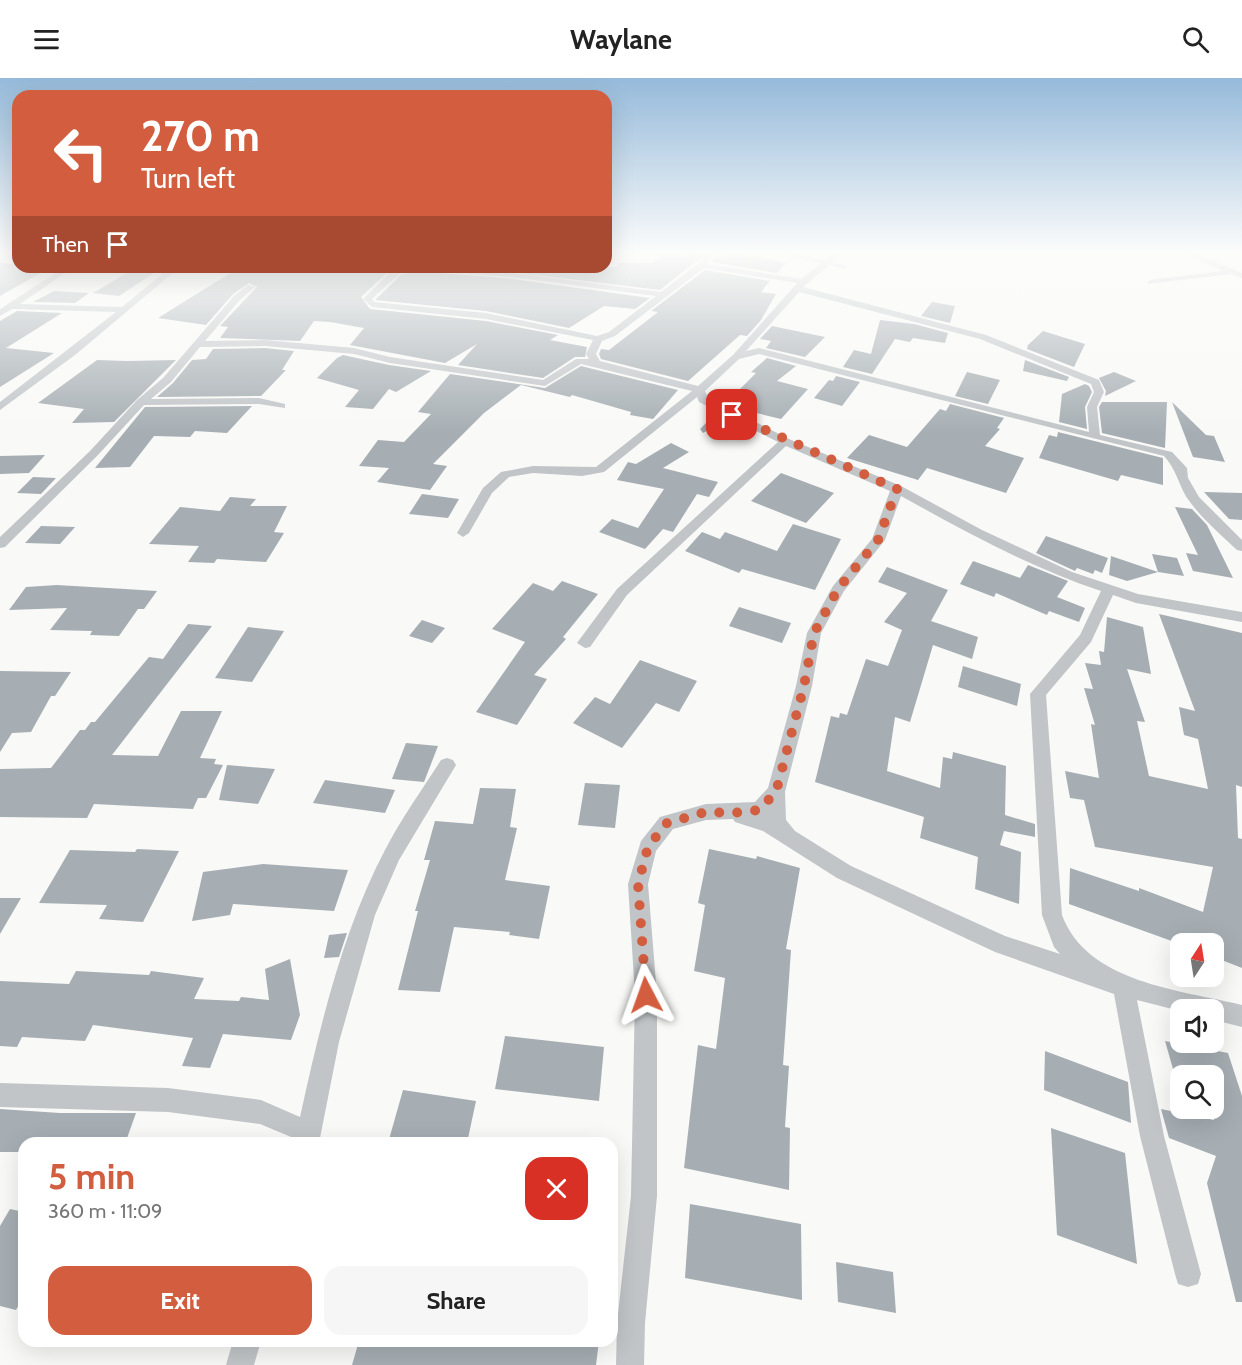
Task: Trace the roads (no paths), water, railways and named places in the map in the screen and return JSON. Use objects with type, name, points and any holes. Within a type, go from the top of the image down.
[{"type":"street","points":[[0,407],[72,353],[117,314]]},
{"type":"street","points":[[0,544],[94,453],[141,402],[167,380],[223,314]]},
{"type":"street","points":[[470,314],[498,317],[598,339],[612,334],[639,314]]},
{"type":"street","points":[[463,533],[488,490],[503,474],[531,468],[589,473],[600,470],[700,390],[736,357],[775,314]]},
{"type":"street","points":[[901,314],[983,337],[1095,382],[1099,392],[1092,407],[1095,437]]},
{"type":"street","points":[[593,358],[598,339]]},
{"type":"street","points":[[198,344],[265,343],[354,351],[390,360],[545,383],[579,361],[593,358],[700,390]]},
{"type":"street","points":[[736,357],[759,351],[1168,454],[1181,468],[1181,479],[1206,512],[1242,547]]},
{"type":"street","points":[[700,390],[703,400],[785,441],[897,489],[976,533],[1067,575],[1136,598],[1242,617]]},
{"type":"street","points":[[141,402],[258,401],[281,406]]},
{"type":"street","points":[[585,643],[622,592],[785,441]]},
{"type":"street","points":[[790,838],[777,823],[776,792],[804,686],[814,633],[838,589],[878,540],[897,489]]},
{"type":"street","points":[[1109,590],[1086,638],[1038,694],[1052,915],[1061,940],[1081,961],[1123,986],[1152,1136],[1188,1274]]},
{"type":"street","points":[[308,1137],[328,1042],[365,915],[392,855],[447,765]]},
{"type":"street","points":[[630,1365],[631,1323],[644,1196],[646,995],[638,884],[648,847],[667,823],[706,812],[732,813],[759,810],[776,792]]},
{"type":"street","points":[[732,813],[768,824],[844,872],[1002,945],[1123,986],[1242,1016]]},
{"type":"street","points":[[0,1095],[168,1100],[261,1112],[306,1137]]},
{"type":"street","points":[[240,1365],[245,1347]]}]
